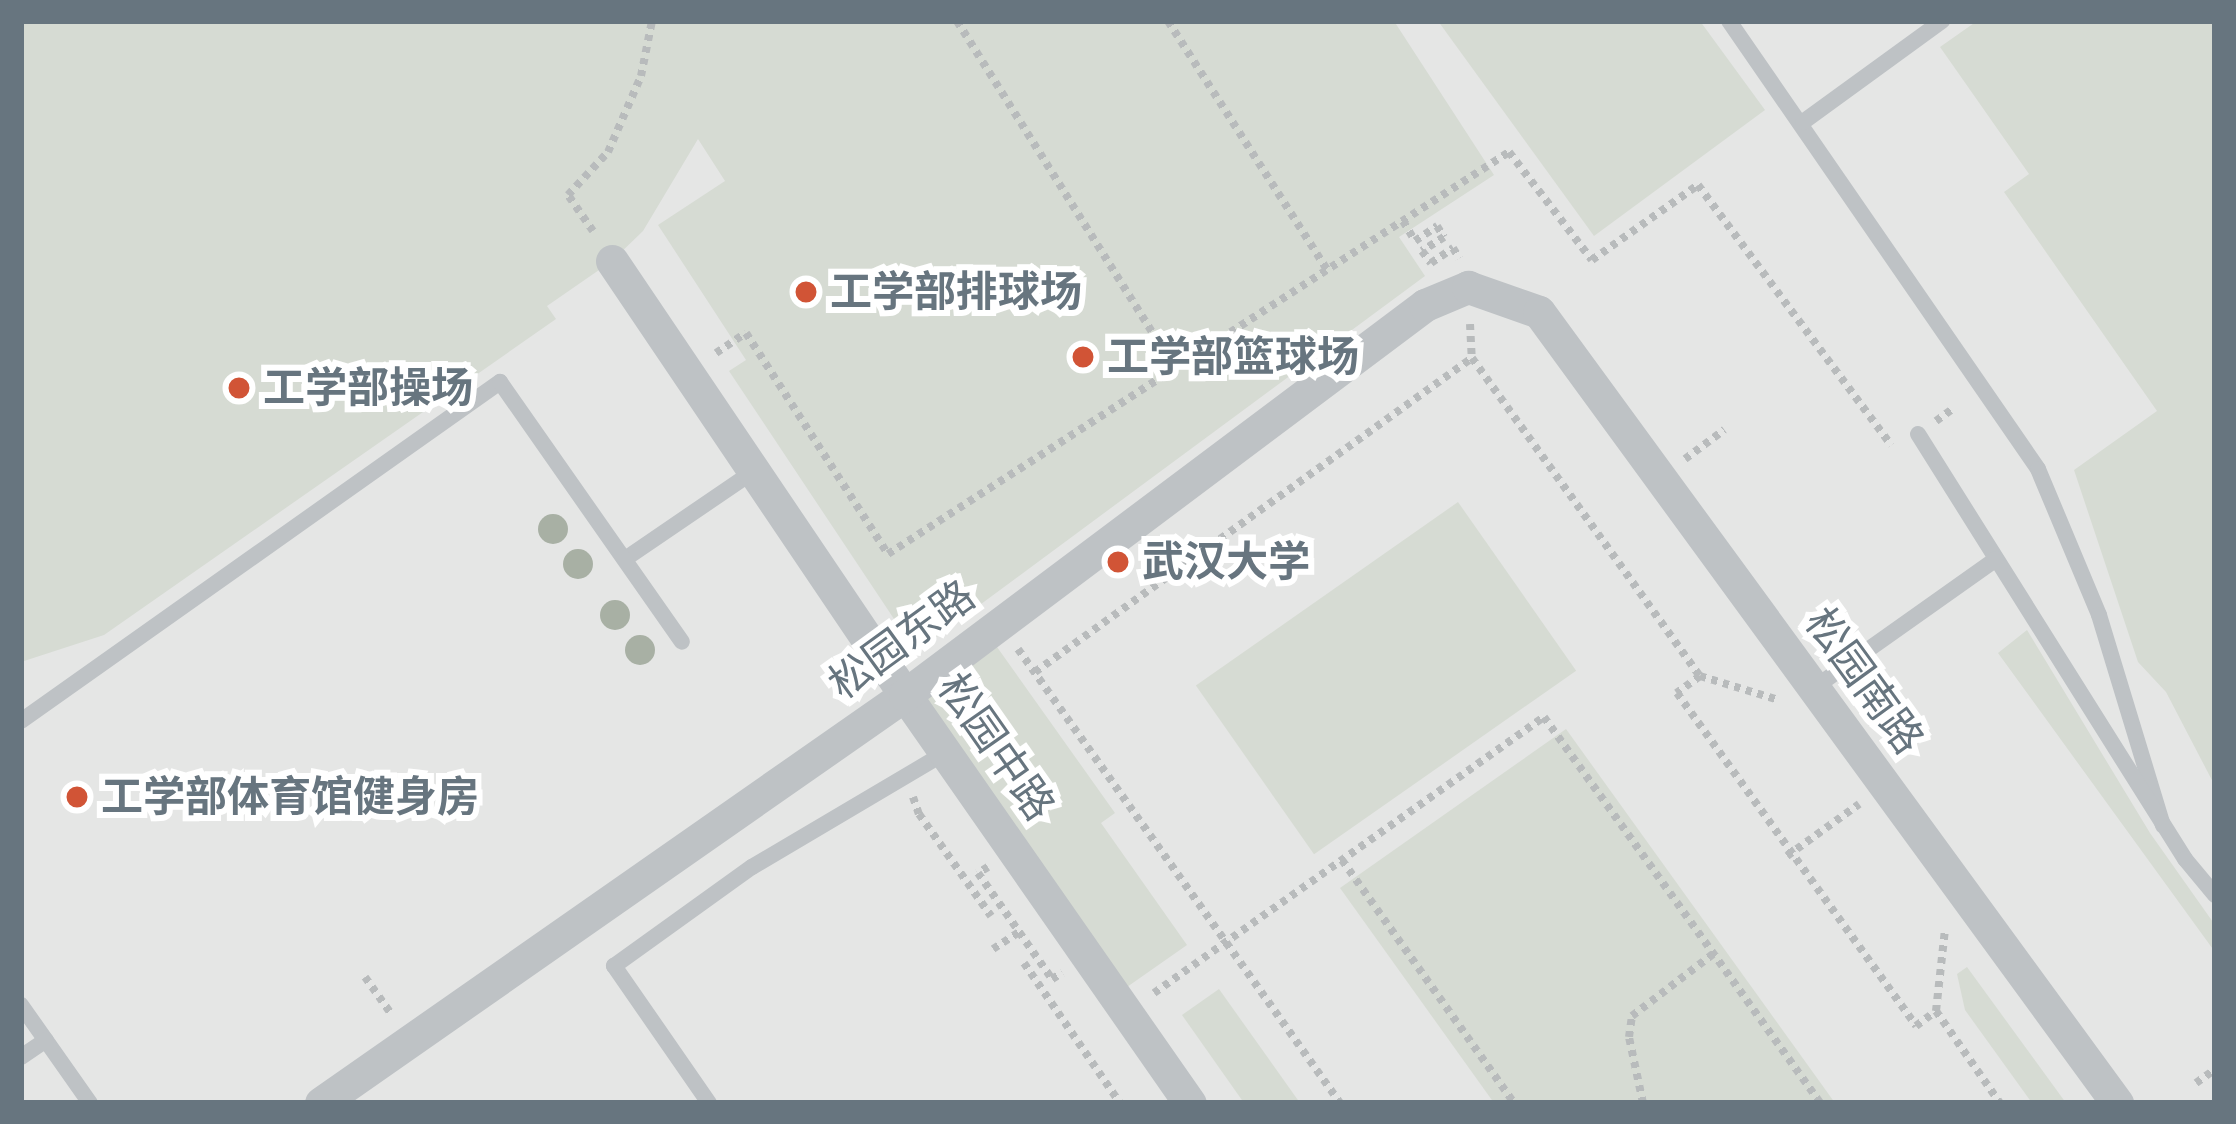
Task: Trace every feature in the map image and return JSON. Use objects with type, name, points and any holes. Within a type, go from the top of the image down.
[{"type":"street","name":"松园中路","points":[[612,261],[905,695],[1190,1103]]},
{"type":"street","name":"松园南路","points":[[1449,292],[1468,287],[1539,312],[2117,1103]]},
{"type":"street","name":"松园东路","points":[[321,1103],[905,695],[1449,292]]},
{"type":"lane","points":[[1729,21],[2038,469],[2099,615],[2164,826]]},
{"type":"lane","points":[[1803,122],[1942,21]]},
{"type":"lane","points":[[21,721],[500,382],[682,642]]},
{"type":"lane","points":[[1918,434],[2164,826],[2215,895]]},
{"type":"lane","points":[[625,559],[754,471]]},
{"type":"lane","points":[[1814,688],[1996,559]]},
{"type":"lane","points":[[709,1103],[614,966],[752,867],[945,753]]},
{"type":"lane","points":[[21,1006],[90,1103]]},
{"type":"lane","points":[[21,1058],[46,1040]]},
{"type":"path","points":[[593,231],[568,195],[608,152],[641,76],[652,21]]},
{"type":"path","points":[[957,21],[1175,368]]},
{"type":"path","points":[[1168,21],[1327,270]]},
{"type":"path","points":[[746,333],[888,554],[1510,152],[1592,260],[1698,184],[1871,417]]},
{"type":"path","points":[[1402,221],[1415,241],[1436,226],[1444,237],[1422,251],[1431,263],[1453,248],[1461,260],[1438,275],[1449,292]]},
{"type":"path","points":[[1340,1103],[1035,672],[1472,358],[1700,676],[1836,718]]},
{"type":"path","points":[[1660,478],[1724,430]]},
{"type":"path","points":[[1700,676],[1678,693],[1790,854],[1916,1026],[1936,1011]]},
{"type":"path","points":[[1126,1012],[1544,717],[1820,1103]]},
{"type":"path","points":[[905,774],[919,814],[991,916]]},
{"type":"path","points":[[1790,854],[1835,821]]},
{"type":"path","points":[[1342,860],[1514,1103]]},
{"type":"path","points":[[1952,876],[1936,1011],[2000,1103]]},
{"type":"path","points":[[1002,908],[1035,955]]},
{"type":"path","points":[[993,949],[1019,932]]},
{"type":"path","points":[[1643,1103],[1629,1037],[1633,1016],[1713,954]]},
{"type":"path","points":[[1024,963],[1120,1103]]},
{"type":"path","points":[[2196,1083],[2215,1069]]},
{"type":"shaded area","name":"武汉大学","points":[[21,21],[2215,21],[2215,1103],[21,1103]]},
{"type":"shaded area","points":[[21,21],[1394,21],[1494,175],[1399,237],[1425,276],[916,652],[729,371],[746,360],[658,225],[725,181],[698,139],[643,231],[612,261],[547,306],[556,319],[104,635],[21,662]]},
{"type":"shaded area","points":[[1438,21],[1700,21],[1765,110],[1594,236]]},
{"type":"shaded area","points":[[1977,21],[2215,21],[2215,786],[2166,692],[2138,662],[2074,470],[2157,411],[2004,192],[2029,174],[1940,47]]},
{"type":"shaded area","points":[[1458,502],[1576,671],[1314,854],[1196,686]]},
{"type":"shaded area","points":[[2027,630],[2150,833],[2215,925],[2215,952],[1998,653]]},
{"type":"shaded area","points":[[997,647],[1115,813],[1101,823],[1187,945],[1127,987],[926,699]]},
{"type":"shaded area","points":[[1566,729],[1835,1103],[1494,1103],[1340,888]]},
{"type":"shaded area","points":[[1967,967],[2066,1103],[2032,1103],[1965,1010],[1957,974]]},
{"type":"shaded area","points":[[1219,989],[1300,1103],[1244,1103],[1182,1015]]},
{"type":"place","name":"工学部排球场","points":[[806,292]]},
{"type":"place","name":"工学部篮球场","points":[[1083,357]]},
{"type":"place","name":"工学部操场","points":[[239,388]]},
{"type":"place","name":"武汉大学","points":[[1118,562]]},
{"type":"place","name":"工学部体育馆健身房","points":[[77,797]]}]
